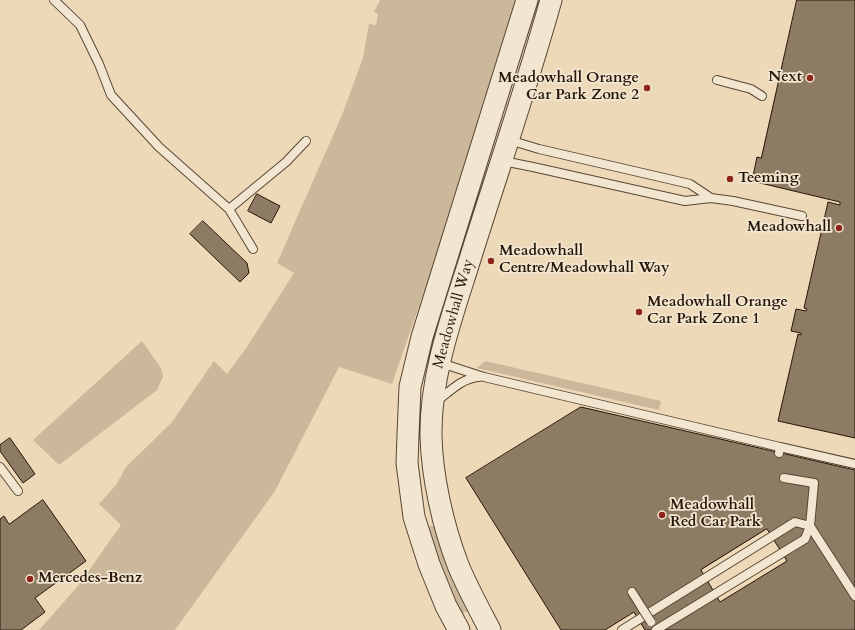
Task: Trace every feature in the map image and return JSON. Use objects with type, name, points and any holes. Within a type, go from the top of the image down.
[{"type":"street","name":"Meadowhall Way","points":[[459,630],[446,606],[414,517],[408,463],[410,387],[422,337],[527,0]]},
{"type":"street","name":"Meadowhall Way","points":[[490,630],[458,565],[448,535],[435,471],[431,436],[432,406],[434,386],[440,360],[455,307],[551,0]]},
{"type":"street","points":[[482,142],[508,140]]},
{"type":"street","points":[[482,142],[501,161]]},
{"type":"street","points":[[422,337],[430,351],[440,360]]},
{"type":"lane","points":[[54,0],[80,25],[99,64],[111,95],[159,147],[229,209],[253,249]]},
{"type":"lane","points":[[717,80],[751,89],[762,96]]},
{"type":"lane","points":[[229,209],[286,162],[306,140]]},
{"type":"lane","points":[[508,140],[539,149],[690,184],[711,198]]},
{"type":"lane","points":[[501,161],[685,201],[711,198],[802,216]]},
{"type":"lane","points":[[440,360],[450,366],[484,377],[779,450],[855,464]]},
{"type":"lane","points":[[432,406],[462,382],[470,378],[484,377]]},
{"type":"lane","points":[[0,467],[18,491]]},
{"type":"lane","points":[[632,592],[656,630],[805,540],[810,526],[814,483],[784,478]]},
{"type":"lane","points":[[622,630],[795,522],[810,526],[855,596]]},
{"type":"shaded area","points":[[380,0],[516,0],[462,182],[392,384],[339,367],[275,491],[175,630],[39,630],[78,586],[121,525],[99,504],[116,485],[126,467],[172,422],[214,361],[227,374],[247,347],[294,273],[277,263],[342,115],[363,58],[369,24],[376,25],[378,14],[374,12]]},
{"type":"shaded area","points":[[142,341],[161,368],[163,377],[157,390],[59,465],[33,440]]},
{"type":"shaded area","points":[[485,361],[661,401],[659,410],[477,368]]},
{"type":"shaded area","points":[[429,526],[437,526],[470,611],[462,613],[450,590],[439,562]]},
{"type":"building","name":"Meadowhall","points":[[797,0],[855,0],[855,438],[778,421],[798,334],[801,335],[801,333],[791,331],[796,309],[806,311],[807,309],[804,308],[828,202],[840,205],[840,202],[756,182],[757,177],[753,176],[757,157],[761,158]]},
{"type":"building","points":[[257,194],[280,206],[271,223],[248,211]]},
{"type":"building","points":[[203,221],[247,263],[249,273],[240,282],[190,234]]},
{"type":"building","name":"Meadowhall Red Car Park","points":[[581,407],[855,470],[855,630],[645,630],[634,612],[605,630],[561,630],[466,478]],"holes":[[[767,529],[787,561],[720,602],[701,570]]]},
{"type":"building","points":[[10,438],[35,474],[23,483],[0,451],[0,445]]},
{"type":"building","name":"Mercedes-Benz","points":[[43,500],[86,561],[35,598],[45,612],[21,630],[0,630],[0,519],[4,516],[9,524]]},
{"type":"place","name":"Next","points":[[810,78]]},
{"type":"place","name":"Meadowhall Orange Car Park Zone 2","points":[[647,88]]},
{"type":"place","name":"Teeming","points":[[730,179]]},
{"type":"place","name":"Meadowhall","points":[[839,228]]},
{"type":"place","name":"Meadowhall Centre/Meadowhall Way","points":[[491,261]]},
{"type":"place","name":"Meadowhall Orange Car Park Zone 1","points":[[639,312]]},
{"type":"place","name":"Meadowhall Red Car Park","points":[[662,515]]},
{"type":"place","name":"Mercedes-Benz","points":[[30,579]]}]
